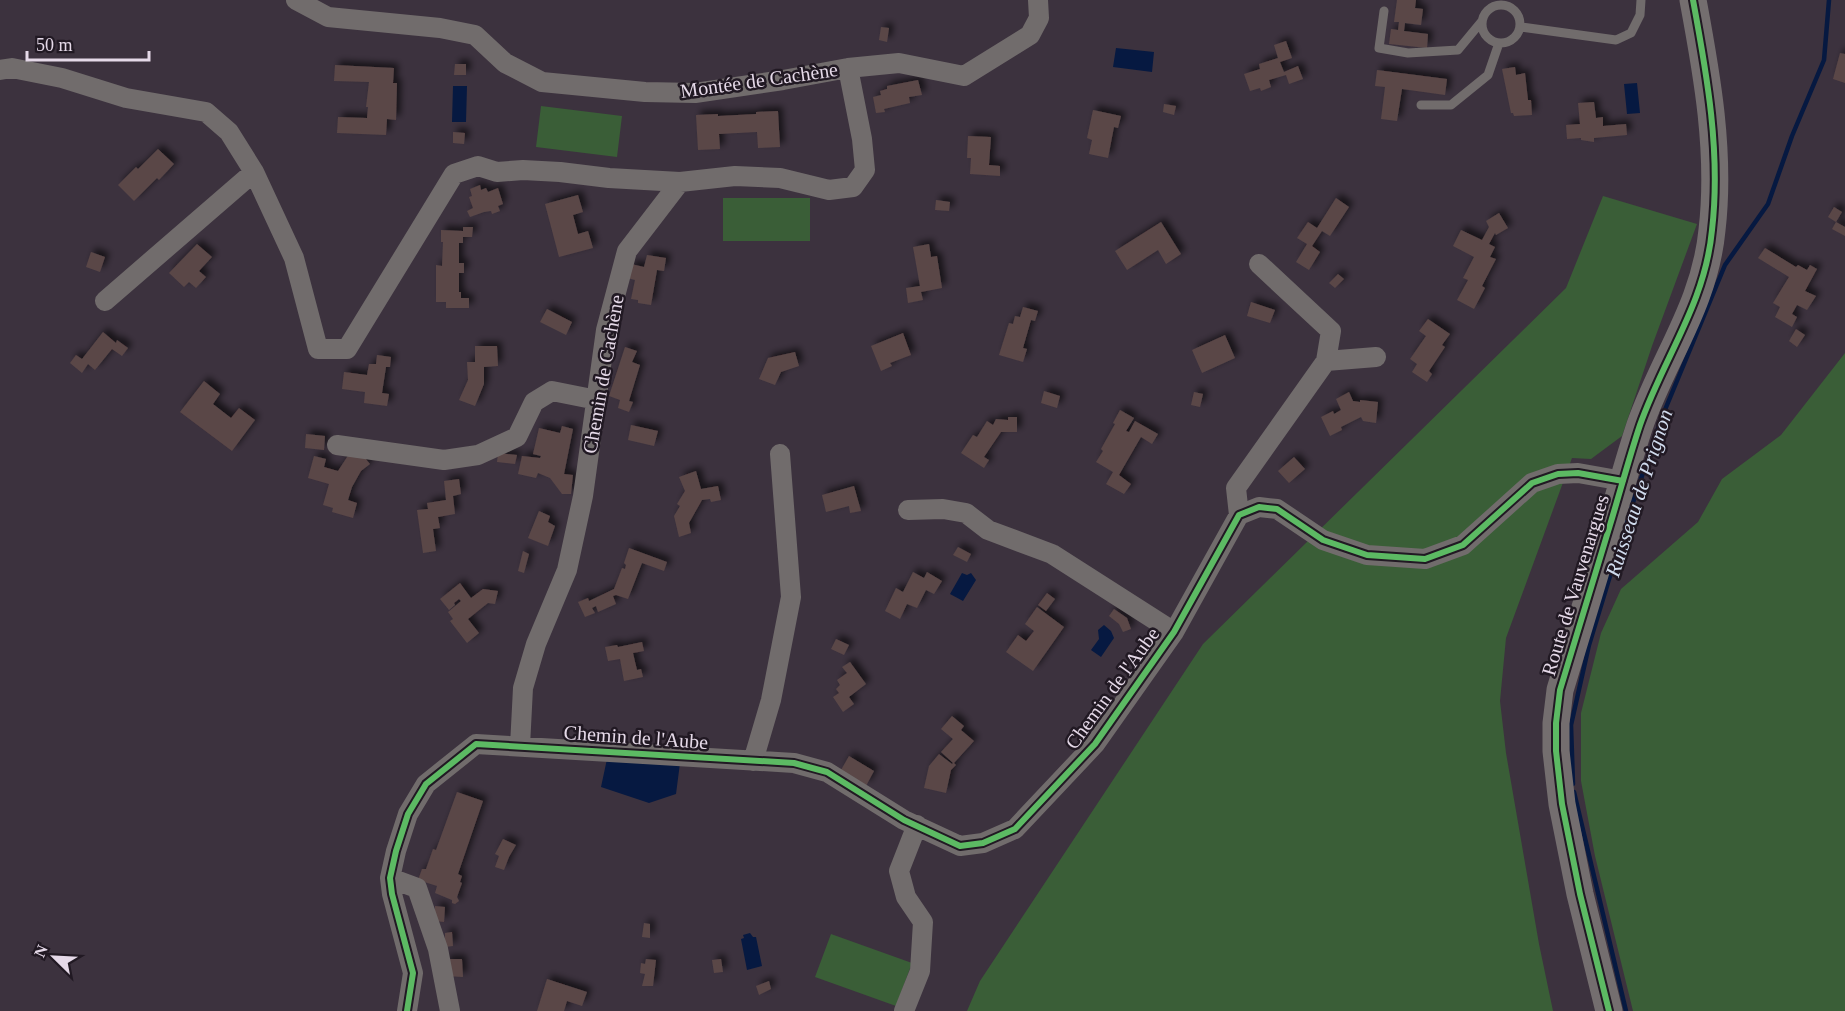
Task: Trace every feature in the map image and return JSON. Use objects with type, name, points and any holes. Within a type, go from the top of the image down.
[{"type":"main road","name":"Route de Vauvenargues","points":[[1610,1011],[1580,894],[1562,804],[1556,751],[1556,723],[1560,690],[1641,424],[1692,312],[1704,273],[1712,232],[1716,190],[1714,145],[1693,0]]},
{"type":"street","name":"Montée de Cachène","points":[[296,0],[328,17],[440,28],[476,35],[505,63],[542,82],[645,92],[695,93],[848,69]]},
{"type":"street","points":[[0,70],[12,68],[62,78],[126,98],[206,112],[229,132],[254,172],[294,258],[318,349],[346,349],[454,174],[478,166],[496,172],[523,170],[680,182],[735,176],[780,178],[829,190],[853,187],[865,170],[862,139],[848,69],[899,63],[964,76],[1030,35],[1039,18],[1038,0]]},
{"type":"street","points":[[105,301],[254,172]]},
{"type":"street","name":"Chemin de Cachène","points":[[520,746],[523,688],[536,644],[567,570],[583,496],[606,330],[627,252],[680,182]]},
{"type":"street","points":[[1259,264],[1331,331],[1326,361],[1236,488],[1239,515],[1258,507],[1277,509],[1323,540],[1366,555],[1425,559],[1463,545],[1532,483],[1558,474],[1578,473],[1623,481]]},
{"type":"street","points":[[1326,361],[1376,357]]},
{"type":"street","points":[[337,445],[444,460],[478,455],[517,438],[534,402],[552,391],[597,400]]},
{"type":"street","points":[[753,761],[771,700],[792,597],[780,454]]},
{"type":"street","points":[[908,510],[944,509],[966,513],[988,530],[1053,554],[1174,632]]},
{"type":"street","name":"Chemin de l'Aube","points":[[407,1011],[413,973],[392,894],[390,878],[396,851],[408,814],[426,784],[476,744],[794,763],[827,772],[904,820],[960,846],[983,843],[1015,829],[1095,744],[1174,632],[1239,515]]},
{"type":"street","points":[[904,1011],[920,971],[923,922],[906,897],[899,871],[917,825]]},
{"type":"street","points":[[390,878],[417,888],[438,949],[450,1011]]},
{"type":"lane","points":[[1521,27],[1616,40],[1631,33],[1640,15],[1641,0]]},
{"type":"lane","points":[[1384,11],[1378,48],[1408,53],[1458,50],[1482,21],[1487,10],[1498,5],[1511,3],[1519,15],[1521,27],[1515,38],[1504,43],[1492,42],[1484,33],[1482,21]]},
{"type":"lane","points":[[1421,105],[1451,105],[1488,75],[1499,43]]},
{"type":"green space","points":[[541,106],[622,116],[617,157],[536,147]]},
{"type":"green space","points":[[1603,196],[1697,224],[1622,436],[1591,459],[1572,458],[1506,638],[1500,701],[1506,753],[1553,1011],[967,1011],[980,981],[1203,644],[1566,288]]},
{"type":"green space","points":[[723,198],[810,198],[810,241],[723,241]]},
{"type":"green space","points":[[1845,353],[1845,1011],[1633,1011],[1595,856],[1581,781],[1581,713],[1601,633],[1621,589],[1698,522],[1722,479],[1781,435]]},
{"type":"green space","points":[[831,934],[912,963],[896,1006],[815,977]]},
{"type":"water","points":[[1116,48],[1154,52],[1152,72],[1113,67]]},
{"type":"water","points":[[1637,83],[1640,113],[1627,114],[1624,84]]},
{"type":"water","points":[[453,86],[467,86],[466,122],[452,122]]},
{"type":"water","points":[[962,573],[967,575],[971,573],[976,580],[963,601],[950,594]]},
{"type":"water","points":[[1104,625],[1111,631],[1114,638],[1101,657],[1091,650],[1099,639],[1098,630]]},
{"type":"water","points":[[607,759],[680,763],[676,794],[649,803],[601,787]]},
{"type":"water","points":[[750,933],[756,937],[762,966],[747,970],[741,939],[744,938],[743,935]]},
{"type":"building","points":[[1397,0],[1416,0],[1415,8],[1423,9],[1421,25],[1405,23],[1404,31],[1428,34],[1427,48],[1389,44],[1391,29],[1398,30],[1399,22],[1394,22]]},
{"type":"building","points":[[881,27],[889,28],[887,42],[879,40]]},
{"type":"building","points":[[1286,41],[1292,58],[1280,62],[1284,72],[1298,66],[1303,79],[1289,84],[1286,75],[1269,80],[1271,87],[1261,91],[1260,88],[1250,91],[1244,74],[1260,69],[1259,64],[1278,58],[1274,45]]},
{"type":"building","points":[[1840,53],[1845,54],[1845,83],[1833,79]]},
{"type":"building","points":[[455,64],[466,64],[466,75],[454,75]]},
{"type":"building","points":[[335,65],[394,68],[393,83],[397,83],[396,120],[387,119],[386,135],[337,133],[338,117],[367,118],[369,82],[334,81]]},
{"type":"building","points":[[1515,67],[1516,75],[1525,73],[1532,115],[1514,116],[1511,113],[1502,69]]},
{"type":"building","points":[[1377,70],[1447,79],[1445,95],[1402,89],[1397,121],[1381,119],[1385,87],[1375,86]]},
{"type":"building","points":[[918,80],[922,95],[909,97],[910,103],[876,113],[873,97],[881,95],[880,91],[887,89],[887,86]]},
{"type":"building","points":[[1594,102],[1596,118],[1603,117],[1603,126],[1626,124],[1627,135],[1594,138],[1594,142],[1581,140],[1581,138],[1567,139],[1566,125],[1580,124],[1578,103]]},
{"type":"building","points":[[1164,104],[1176,106],[1174,115],[1163,112]]},
{"type":"building","points":[[1093,110],[1121,116],[1118,128],[1114,127],[1108,158],[1089,154],[1092,140],[1087,138]]},
{"type":"building","points":[[778,111],[780,147],[758,148],[757,132],[719,134],[720,149],[698,150],[696,115],[718,114],[718,116]]},
{"type":"building","points":[[453,132],[465,133],[464,144],[453,143]]},
{"type":"building","points":[[968,136],[991,137],[989,165],[1000,166],[1000,176],[970,174],[971,158],[967,158]]},
{"type":"building","points":[[158,149],[174,164],[134,201],[118,185]]},
{"type":"building","points":[[480,185],[481,190],[486,188],[488,192],[498,188],[503,204],[498,206],[500,211],[492,214],[491,211],[484,212],[470,217],[467,211],[473,208],[469,197],[472,196],[470,189]]},
{"type":"building","points":[[578,195],[583,212],[573,215],[578,234],[588,231],[593,248],[559,257],[545,204]]},
{"type":"building","points":[[1336,198],[1349,207],[1330,236],[1322,231],[1312,246],[1320,252],[1309,270],[1296,262],[1307,244],[1297,238],[1308,222],[1317,228]]},
{"type":"building","points":[[936,200],[950,202],[949,211],[935,210]]},
{"type":"building","points":[[1834,207],[1842,212],[1836,222],[1828,217]]},
{"type":"building","points":[[1499,213],[1508,228],[1496,235],[1495,233],[1489,244],[1495,247],[1490,257],[1496,259],[1482,286],[1485,288],[1474,309],[1457,300],[1468,280],[1463,278],[1474,257],[1453,246],[1461,230],[1482,240],[1489,227],[1486,221]]},
{"type":"building","points":[[1161,222],[1181,254],[1166,264],[1158,250],[1127,270],[1115,251]]},
{"type":"building","points":[[1836,222],[1845,227],[1845,236],[1832,229]]},
{"type":"building","points":[[463,227],[473,227],[472,237],[463,237],[463,243],[459,243],[459,263],[464,263],[464,273],[459,273],[459,292],[461,292],[461,298],[469,298],[469,308],[446,308],[446,302],[436,302],[436,265],[442,266],[441,230],[463,231]]},
{"type":"building","points":[[197,244],[212,257],[199,271],[206,277],[196,288],[189,282],[184,287],[169,273]]},
{"type":"building","points":[[929,244],[931,257],[937,256],[942,288],[921,292],[923,300],[908,303],[906,288],[920,286],[913,247]]},
{"type":"building","points":[[1765,248],[1796,267],[1798,265],[1807,270],[1810,265],[1817,269],[1805,291],[1816,296],[1807,310],[1797,305],[1792,314],[1797,317],[1792,327],[1775,317],[1780,307],[1773,303],[1789,277],[1758,258]]},
{"type":"building","points":[[91,252],[105,257],[100,272],[86,267]]},
{"type":"building","points":[[647,255],[666,258],[664,271],[657,270],[651,305],[638,303],[638,300],[631,299],[635,280],[627,278],[631,264],[644,267]]},
{"type":"building","points":[[1338,274],[1344,279],[1335,288],[1329,283]]},
{"type":"building","points":[[1251,302],[1275,310],[1270,323],[1247,316]]},
{"type":"building","points":[[1023,307],[1038,311],[1035,321],[1031,320],[1023,348],[1027,349],[1023,362],[999,355],[1009,323],[1013,324],[1015,316],[1020,317]]},
{"type":"building","points":[[547,309],[572,322],[566,335],[540,322]]},
{"type":"building","points":[[1428,319],[1450,334],[1442,345],[1445,347],[1429,371],[1432,374],[1427,382],[1412,372],[1417,364],[1410,359],[1426,336],[1419,331]]},
{"type":"building","points":[[1796,329],[1805,335],[1797,347],[1789,341]]},
{"type":"building","points":[[103,332],[116,343],[117,340],[128,348],[122,356],[112,349],[95,370],[88,364],[82,373],[70,363],[76,355],[82,359]]},
{"type":"building","points":[[903,333],[911,355],[890,363],[892,366],[881,371],[871,346]]},
{"type":"building","points":[[1225,335],[1235,358],[1202,373],[1192,350]]},
{"type":"building","points":[[475,346],[497,346],[498,366],[484,367],[484,384],[475,406],[459,400],[468,380],[467,362],[475,362]]},
{"type":"building","points":[[625,347],[637,351],[632,362],[640,365],[629,401],[633,402],[629,412],[618,408],[620,400],[609,396]]},
{"type":"building","points":[[795,352],[799,366],[781,372],[775,385],[759,379],[768,358]]},
{"type":"building","points":[[377,355],[391,357],[390,367],[386,367],[382,393],[389,394],[387,406],[364,403],[365,392],[342,389],[344,372],[367,375],[369,364],[376,364]]},
{"type":"building","points":[[204,381],[220,394],[213,404],[231,418],[239,408],[255,420],[232,451],[180,412]]},
{"type":"building","points":[[1044,391],[1060,396],[1057,408],[1041,403]]},
{"type":"building","points":[[1194,392],[1203,394],[1200,407],[1191,405]]},
{"type":"building","points":[[1349,392],[1353,401],[1378,402],[1376,423],[1363,421],[1361,417],[1341,427],[1342,430],[1330,436],[1321,417],[1341,410],[1336,399]]},
{"type":"building","points":[[1120,410],[1134,418],[1126,431],[1129,432],[1135,421],[1158,434],[1152,444],[1141,437],[1119,475],[1131,484],[1124,494],[1106,484],[1113,472],[1096,462]]},
{"type":"building","points":[[1008,417],[1017,417],[1017,432],[1001,432],[984,457],[989,460],[984,468],[961,453],[973,435],[977,437],[987,421],[993,425],[996,419],[1008,420]]},
{"type":"building","points":[[631,425],[658,431],[654,446],[628,440]]},
{"type":"building","points":[[562,426],[573,429],[564,474],[573,475],[571,494],[562,494],[550,478],[538,473],[536,478],[518,474],[522,456],[540,458],[541,456],[533,454],[539,428],[560,433]]},
{"type":"building","points":[[306,434],[325,436],[324,450],[305,448]]},
{"type":"building","points":[[360,452],[370,464],[361,471],[352,487],[348,500],[357,503],[353,518],[332,512],[333,508],[323,505],[329,484],[308,478],[314,456],[326,459],[324,467],[338,471],[349,454]]},
{"type":"building","points":[[498,453],[517,455],[515,464],[497,462]]},
{"type":"building","points":[[1294,457],[1305,469],[1289,483],[1278,471]]},
{"type":"building","points":[[696,471],[701,489],[718,486],[721,500],[711,502],[710,499],[702,500],[689,523],[691,533],[679,537],[674,516],[680,506],[677,504],[685,491],[679,477]]},
{"type":"building","points":[[459,479],[461,494],[453,496],[455,514],[438,517],[440,528],[433,529],[436,551],[423,553],[417,510],[428,509],[427,503],[446,500],[444,481]]},
{"type":"building","points":[[854,486],[861,511],[850,513],[849,506],[826,512],[822,495]]},
{"type":"building","points":[[539,511],[550,516],[548,522],[555,526],[548,546],[528,538]]},
{"type":"building","points":[[958,547],[971,554],[967,562],[953,555]]},
{"type":"building","points":[[629,548],[667,562],[664,571],[642,563],[628,599],[613,596],[616,604],[598,612],[596,606],[592,608],[595,613],[585,617],[578,602],[588,598],[589,601],[614,589],[622,568],[625,569],[624,563]]},
{"type":"building","points":[[523,551],[529,554],[524,573],[518,571]]},
{"type":"building","points":[[913,572],[924,578],[927,572],[942,581],[934,594],[926,590],[917,608],[907,604],[900,619],[885,611],[896,588],[903,592]]},
{"type":"building","points":[[460,583],[471,598],[483,589],[498,591],[495,604],[488,603],[468,619],[479,633],[467,643],[450,621],[453,619],[448,612],[461,601],[459,599],[449,610],[440,599]]},
{"type":"building","points":[[1047,593],[1055,599],[1046,611],[1038,605]]},
{"type":"building","points":[[1037,607],[1064,627],[1033,671],[1006,652],[1018,635],[1026,641],[1034,631],[1025,624]]},
{"type":"building","points":[[1114,609],[1127,618],[1131,629],[1123,632],[1119,624],[1109,616]]},
{"type":"building","points":[[836,639],[849,645],[844,655],[831,649]]},
{"type":"building","points":[[642,642],[644,651],[633,653],[637,670],[641,669],[643,677],[624,681],[620,659],[608,661],[605,647]]},
{"type":"building","points":[[850,662],[866,684],[849,697],[854,704],[843,712],[833,697],[839,693],[836,689],[840,685],[837,680],[847,673],[842,667]]},
{"type":"building","points":[[952,716],[964,726],[961,730],[974,741],[954,763],[956,765],[951,770],[946,793],[924,788],[929,766],[939,754],[953,763],[941,752],[953,739],[941,729]]},
{"type":"building","points":[[849,756],[874,771],[866,786],[841,770]]},
{"type":"building","points":[[457,792],[483,801],[458,874],[462,876],[460,882],[462,883],[457,897],[459,901],[455,904],[452,900],[435,893],[437,886],[418,880],[422,869],[426,869],[433,849],[436,850]]},
{"type":"building","points":[[503,839],[516,845],[504,870],[495,867],[499,856],[495,854]]},
{"type":"building","points":[[435,906],[445,907],[444,922],[435,921]]},
{"type":"building","points":[[644,923],[650,924],[650,938],[642,937]]},
{"type":"building","points":[[452,932],[453,946],[445,947],[445,933]]},
{"type":"building","points":[[445,959],[462,959],[463,977],[446,976]]},
{"type":"building","points":[[646,959],[656,960],[653,986],[642,986],[645,974],[640,973],[641,963],[645,964]]},
{"type":"building","points":[[721,959],[723,972],[714,973],[712,960]]},
{"type":"building","points":[[547,979],[587,992],[582,1006],[567,1001],[564,1011],[537,1011]]},
{"type":"building","points":[[769,981],[771,989],[759,995],[756,986]]},
{"type":"waterway","name":"Ruisseau de Prignon","points":[[1573,784],[1571,725],[1589,645],[1626,523],[1662,417],[1725,265],[1768,204],[1792,136],[1824,60],[1829,0]]},
{"type":"waterway","name":"Ruisseau de Prignon","points":[[1574,792],[1626,1011]]},
{"type":"cycle path","points":[[1609,1011],[1580,894],[1562,804],[1556,751],[1556,723],[1560,690],[1640,425],[1692,306],[1708,257],[1714,201],[1714,143],[1708,85],[1693,0]]},
{"type":"cycle path","points":[[407,1011],[413,973],[392,894],[390,878],[396,851],[408,814],[426,784],[476,744],[794,763],[827,772],[904,820],[960,846],[983,843],[1015,829],[1095,744],[1174,632],[1239,515],[1259,507],[1277,509],[1323,540],[1367,555],[1425,559],[1463,545],[1532,483],[1558,474],[1578,473],[1623,481]]}]
